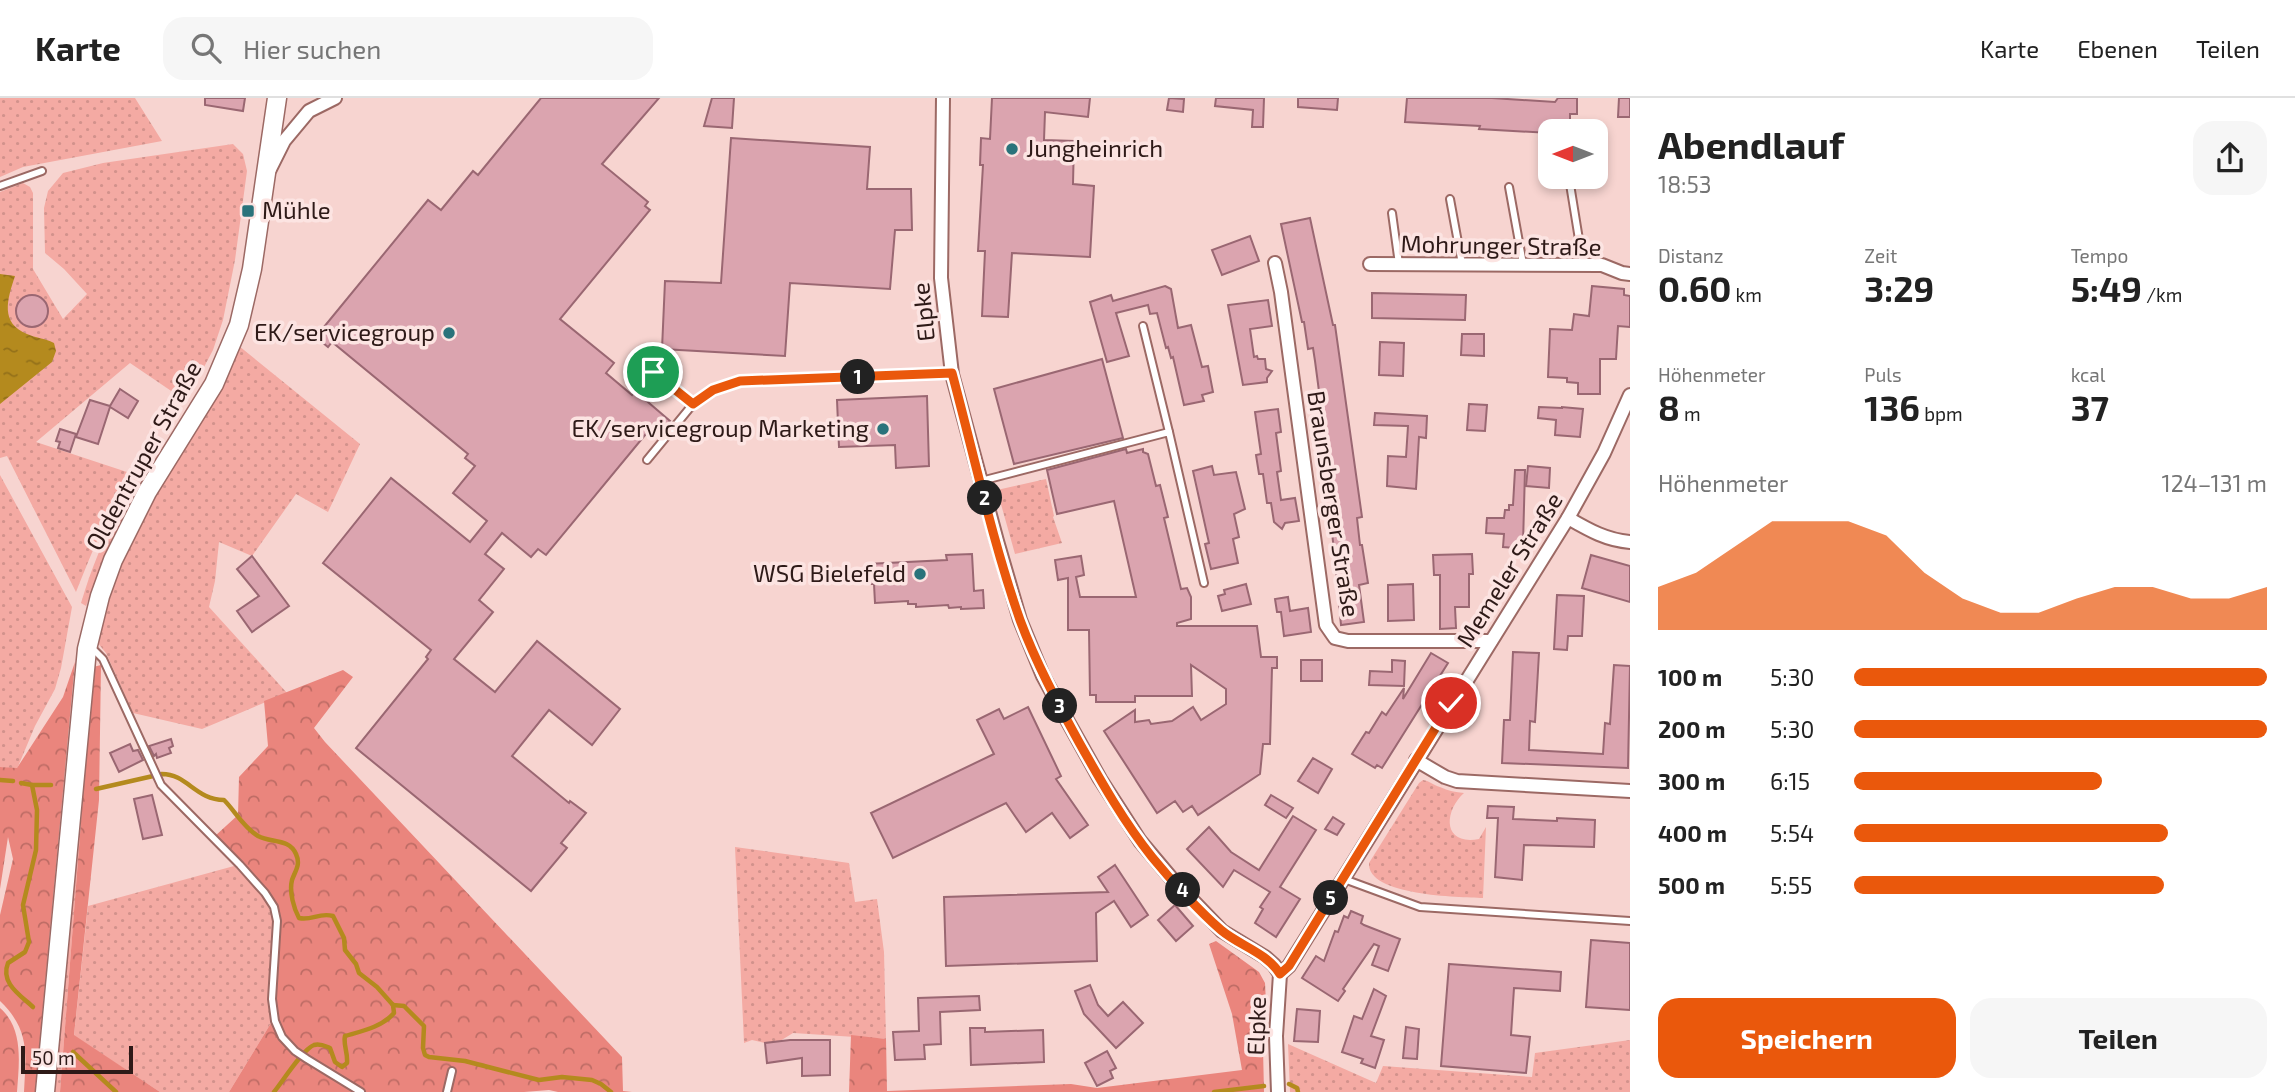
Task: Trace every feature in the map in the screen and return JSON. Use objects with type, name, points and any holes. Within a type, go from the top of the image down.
[{"type":"street","name":"Oldentruper Straße","points":[[46,1092],[87,649],[100,596],[124,536],[147,492],[214,384],[231,346],[246,300],[277,98]]},
{"type":"street","points":[[265,179],[284,141],[309,111],[335,98]]},
{"type":"street","name":"Elpke","points":[[943,98],[940,248],[943,307],[952,373],[1020,620],[1043,676],[1100,779],[1135,833],[1172,879],[1222,931],[1265,957],[1280,974],[1276,1036],[1278,1092]]},
{"type":"street","name":"Braunsberger Straße","points":[[1275,263],[1326,625],[1335,638],[1348,641],[1491,641]]},
{"type":"street","name":"Mohrunger Straße","points":[[1370,264],[1602,264],[1630,274]]},
{"type":"street","name":"Memeler Straße","points":[[1280,974],[1289,966],[1568,518],[1604,453],[1630,395]]},
{"type":"street","points":[[1568,518],[1595,534],[1630,542]]},
{"type":"street","points":[[1416,760],[1457,781],[1630,791]]},
{"type":"lane","points":[[0,186],[42,171]]},
{"type":"lane","points":[[1509,187],[1522,264]]},
{"type":"lane","points":[[1571,189],[1583,264]]},
{"type":"lane","points":[[1450,199],[1462,264]]},
{"type":"lane","points":[[1392,213],[1399,264]]},
{"type":"lane","points":[[1143,326],[1204,583]]},
{"type":"lane","points":[[653,372],[693,404]]},
{"type":"lane","points":[[648,460],[693,404],[713,390],[740,381],[952,373]]},
{"type":"lane","points":[[981,481],[1169,432]]},
{"type":"lane","points":[[87,649],[95,651],[103,659],[161,785],[240,865],[274,907],[277,921],[272,999],[275,1021],[282,1037],[295,1051],[361,1092]]},
{"type":"lane","points":[[1342,879],[1420,907],[1630,921]]},
{"type":"lane","points":[[447,1092],[452,1071]]},
{"type":"shaded area","points":[[0,98],[135,98],[162,141],[23,167],[0,177]]},
{"type":"shaded area","points":[[233,144],[243,154],[247,171],[235,260],[223,320],[213,350],[186,401],[130,363],[36,442],[130,473],[134,483],[107,521],[76,592],[7,456],[0,458],[0,192],[23,183],[30,187],[33,193],[33,269],[63,319],[87,294],[45,253],[44,208],[48,191],[63,173],[103,163]]},
{"type":"shaded area","points":[[239,346],[360,444],[328,512],[296,494],[252,556],[219,542],[209,607],[287,693],[202,729],[133,713],[106,653],[97,642],[111,591],[130,541],[146,510],[221,389]]},
{"type":"shaded area","points":[[0,475],[72,607],[55,689],[35,726],[17,769],[0,767]]},
{"type":"shaded area","points":[[1046,479],[1053,517],[1062,543],[1015,554],[997,490]]},
{"type":"shaded area","points":[[129,500],[86,606],[81,603],[95,563],[113,524]]},
{"type":"shaded area","points":[[93,667],[60,1092],[54,1092]]},
{"type":"shaded area","points":[[1423,780],[1464,793],[1452,809],[1450,826],[1453,833],[1467,840],[1479,839],[1486,827],[1483,898],[1416,893],[1383,882],[1372,874],[1369,863]]},
{"type":"shaded area","points":[[735,847],[849,863],[855,902],[877,899],[884,952],[886,1039],[793,1033],[780,1041],[765,1043],[752,1040],[744,1043]]},
{"type":"shaded area","points":[[234,866],[262,895],[273,916],[269,1002],[271,1023],[229,1092],[160,1092],[74,1036],[88,906]]},
{"type":"shaded area","points":[[1630,1040],[1630,1092],[1290,1092],[1288,1044],[1376,1083],[1383,1066],[1532,1077],[1535,1053]]},
{"type":"green space","points":[[75,662],[35,1092],[24,1092],[24,1043],[17,1022],[0,1001],[0,915],[13,859],[8,837],[0,889],[0,767],[17,768],[63,697]]},
{"type":"green space","points":[[101,665],[99,800],[74,1035],[160,1092],[60,1092],[93,667]]},
{"type":"green space","points":[[343,670],[353,677],[314,728],[622,1057],[623,1091],[632,1092],[229,1092],[271,1023],[276,997],[281,918],[278,907],[263,885],[215,836],[238,815],[239,777],[268,746],[264,701]]},
{"type":"green space","points":[[1216,941],[1259,972],[1265,983],[1264,1092],[849,1092],[851,1035],[886,1039],[887,1091],[1071,1084],[1097,1088],[1242,1070],[1232,1014],[1209,944]]},
{"type":"green space","points":[[0,1008],[8,1016],[16,1036],[19,1058],[17,1092],[0,1092]]},
{"type":"water","points":[[0,274],[15,276],[8,302],[9,317],[13,324],[27,334],[54,343],[56,351],[52,362],[0,404]]},
{"type":"building","points":[[205,98],[245,98],[243,111],[205,105]]},
{"type":"building","points":[[541,98],[659,98],[602,164],[648,202],[645,206],[650,210],[560,319],[614,363],[606,373],[632,395],[635,391],[670,421],[659,436],[650,429],[546,555],[538,549],[531,557],[502,533],[485,554],[504,569],[479,600],[493,612],[454,659],[495,692],[537,641],[620,709],[592,745],[549,710],[512,756],[569,803],[570,801],[586,813],[561,843],[567,848],[531,891],[356,748],[428,659],[426,657],[431,650],[323,563],[391,478],[470,542],[487,521],[453,493],[475,466],[465,458],[468,454],[332,342],[328,347],[317,338],[428,200],[441,210],[473,171],[478,175]]},
{"type":"building","points":[[712,98],[734,98],[732,128],[704,126]]},
{"type":"building","points":[[992,98],[1090,98],[1088,117],[1045,112],[1044,140],[1074,141],[1073,184],[1094,186],[1090,257],[1012,253],[1008,317],[982,316],[985,251],[978,251],[983,165],[980,165],[981,138],[990,139]]},
{"type":"building","points":[[1169,98],[1184,99],[1183,112],[1167,110]]},
{"type":"building","points":[[1216,98],[1264,98],[1263,127],[1252,127],[1253,110],[1215,106]]},
{"type":"building","points":[[1298,98],[1338,98],[1337,110],[1298,107]]},
{"type":"building","points":[[1407,98],[1492,98],[1555,102],[1558,98],[1577,98],[1577,114],[1570,114],[1570,119],[1538,119],[1538,132],[1405,122]]},
{"type":"building","points":[[1619,98],[1630,98],[1630,117],[1618,117]]},
{"type":"building","points":[[731,138],[870,147],[867,189],[911,189],[912,230],[895,230],[890,289],[790,283],[785,356],[662,349],[665,281],[721,283]]},
{"type":"building","points":[[1310,218],[1335,325],[1362,517],[1357,518],[1360,545],[1368,583],[1359,585],[1364,622],[1341,625],[1331,521],[1337,521],[1327,455],[1322,456],[1319,438],[1317,415],[1322,414],[1315,361],[1313,348],[1308,349],[1281,224]]},
{"type":"building","points":[[1250,236],[1259,261],[1222,275],[1212,250]]},
{"type":"building","points":[[1165,286],[1171,289],[1178,328],[1191,325],[1202,367],[1208,366],[1213,392],[1202,395],[1204,401],[1184,405],[1173,357],[1171,358],[1168,347],[1166,348],[1157,313],[1150,314],[1148,305],[1116,313],[1129,356],[1107,362],[1090,302],[1111,295],[1113,301]]},
{"type":"building","points":[[1592,286],[1624,289],[1624,295],[1630,296],[1630,327],[1618,326],[1616,359],[1600,359],[1600,394],[1578,394],[1578,383],[1567,382],[1567,378],[1548,377],[1550,329],[1572,330],[1574,314],[1589,316]]},
{"type":"building","points":[[1372,293],[1466,295],[1465,320],[1372,318]]},
{"type":"building","points":[[32,295],[43,300],[48,311],[43,322],[32,327],[21,322],[16,311],[21,300]]},
{"type":"building","points":[[1268,300],[1272,326],[1250,329],[1254,357],[1265,359],[1266,369],[1272,371],[1267,382],[1243,385],[1228,305]]},
{"type":"building","points":[[1462,334],[1484,334],[1484,356],[1461,355]]},
{"type":"building","points":[[1380,342],[1404,343],[1403,376],[1379,375]]},
{"type":"building","points":[[1102,359],[1123,438],[1014,464],[994,389]]},
{"type":"building","points":[[120,389],[138,401],[128,418],[110,407],[98,444],[76,437],[90,400],[110,406]]},
{"type":"building","name":"EK/servicegroup Marketing","points":[[927,396],[929,466],[896,468],[895,445],[839,447],[837,400]]},
{"type":"building","points":[[1469,404],[1487,405],[1485,431],[1467,430]]},
{"type":"building","points":[[1539,407],[1583,409],[1580,437],[1555,435],[1556,420],[1538,418]]},
{"type":"building","points":[[1278,409],[1281,432],[1276,433],[1281,471],[1277,472],[1281,500],[1295,498],[1299,521],[1285,523],[1282,529],[1274,522],[1271,503],[1267,503],[1263,474],[1259,474],[1256,455],[1261,454],[1255,412]]},
{"type":"building","points":[[1375,413],[1427,416],[1426,438],[1419,437],[1416,489],[1387,486],[1388,456],[1406,457],[1408,426],[1374,425]]},
{"type":"building","points":[[60,429],[76,434],[70,452],[58,448],[60,442],[56,441]]},
{"type":"building","points":[[1126,449],[1127,453],[1143,449],[1143,452],[1148,454],[1156,486],[1160,485],[1168,517],[1164,518],[1181,589],[1187,588],[1191,597],[1191,619],[1177,623],[1177,626],[1257,626],[1261,657],[1277,657],[1277,668],[1272,668],[1270,744],[1263,744],[1260,774],[1198,815],[1192,806],[1183,812],[1175,801],[1157,813],[1104,731],[1135,710],[1135,722],[1149,720],[1151,724],[1172,721],[1193,707],[1201,720],[1226,704],[1226,689],[1191,665],[1192,696],[1135,696],[1135,702],[1096,702],[1096,695],[1090,695],[1089,630],[1068,630],[1068,578],[1058,580],[1055,560],[1081,556],[1084,575],[1076,577],[1080,597],[1136,597],[1114,501],[1057,514],[1047,470]]},
{"type":"building","points":[[1212,466],[1214,475],[1236,472],[1245,509],[1234,514],[1239,537],[1233,539],[1238,563],[1211,569],[1205,544],[1209,543],[1193,471]]},
{"type":"building","points":[[1528,466],[1550,468],[1549,488],[1526,486]]},
{"type":"building","points":[[1515,470],[1525,470],[1523,544],[1515,543],[1515,548],[1503,547],[1504,534],[1486,533],[1487,518],[1504,518],[1505,510],[1509,510],[1509,505],[1513,505]]},
{"type":"building","name":"WSG Bielefeld","points":[[972,554],[974,591],[983,590],[984,608],[949,608],[948,605],[916,607],[916,604],[908,604],[908,601],[875,603],[874,584],[868,584],[867,564],[947,560],[946,555]]},
{"type":"building","points":[[1472,554],[1473,574],[1469,574],[1469,607],[1455,607],[1456,628],[1440,629],[1440,575],[1434,575],[1433,555]]},
{"type":"building","points":[[1591,555],[1630,566],[1630,602],[1582,588]]},
{"type":"building","points":[[252,556],[289,606],[252,632],[237,611],[259,596],[237,569]]},
{"type":"building","points":[[1246,584],[1251,604],[1222,611],[1218,596],[1225,594],[1224,590]]},
{"type":"building","points":[[1413,584],[1414,620],[1388,621],[1388,585]]},
{"type":"building","points":[[1557,595],[1584,596],[1582,636],[1568,636],[1567,650],[1554,649]]},
{"type":"building","points":[[1288,597],[1290,611],[1308,608],[1311,632],[1284,636],[1281,612],[1277,612],[1275,599]]},
{"type":"building","points":[[1513,652],[1539,653],[1535,722],[1530,721],[1529,750],[1603,754],[1605,723],[1610,724],[1614,665],[1630,666],[1628,768],[1502,763],[1504,720],[1510,720]]},
{"type":"building","points":[[1431,653],[1448,663],[1382,768],[1377,765],[1375,768],[1352,754],[1366,732],[1369,733],[1382,712],[1386,715],[1404,688],[1403,699]]},
{"type":"building","points":[[1301,660],[1322,660],[1322,681],[1301,681]]},
{"type":"building","points":[[1392,660],[1405,661],[1404,686],[1369,685],[1370,671],[1392,672]]},
{"type":"building","points":[[1028,707],[1061,776],[1056,779],[1088,825],[1070,838],[1052,813],[1026,832],[1006,803],[893,858],[871,813],[994,754],[977,720],[999,709],[1004,719]]},
{"type":"building","points":[[171,739],[171,753],[157,758],[156,754],[154,756],[149,746]]},
{"type":"building","points":[[130,744],[133,751],[138,750],[143,760],[119,772],[110,753]]},
{"type":"building","points":[[1313,758],[1332,769],[1318,793],[1298,781]]},
{"type":"building","points":[[152,795],[162,835],[143,839],[134,799]]},
{"type":"building","points":[[1271,795],[1293,808],[1286,818],[1265,805]]},
{"type":"building","points":[[1488,806],[1514,807],[1513,819],[1595,820],[1594,847],[1524,845],[1522,880],[1495,877],[1498,818],[1487,818]]},
{"type":"building","points":[[1293,816],[1316,830],[1280,887],[1300,899],[1276,937],[1255,923],[1263,909],[1260,907],[1270,892],[1234,870],[1223,887],[1187,849],[1209,827],[1231,852],[1259,870]]},
{"type":"building","points":[[1333,817],[1344,824],[1337,835],[1325,829]]},
{"type":"building","points":[[1115,865],[1148,915],[1131,927],[1114,901],[1096,913],[1097,961],[946,966],[944,897],[1108,892],[1098,877]]},
{"type":"building","points":[[1175,905],[1193,926],[1176,941],[1158,920]]},
{"type":"building","points":[[1351,911],[1363,916],[1361,923],[1364,925],[1400,939],[1388,971],[1372,965],[1379,946],[1374,944],[1343,989],[1345,991],[1338,1001],[1302,978],[1316,956],[1324,961],[1335,931],[1338,932],[1344,916],[1348,918]]},
{"type":"building","points":[[1591,940],[1630,943],[1630,1010],[1586,1007]]},
{"type":"building","points":[[1449,964],[1561,972],[1560,991],[1514,988],[1511,1035],[1530,1037],[1526,1073],[1441,1066]]},
{"type":"building","points":[[1090,985],[1098,1005],[1108,1016],[1123,1002],[1143,1023],[1116,1048],[1084,1014],[1075,991]]},
{"type":"building","points":[[1374,989],[1386,996],[1371,1036],[1384,1040],[1375,1068],[1361,1063],[1363,1059],[1342,1052],[1354,1016],[1362,1019]]},
{"type":"building","points":[[979,996],[980,1010],[940,1012],[941,1044],[924,1045],[925,1059],[895,1060],[893,1032],[919,1031],[918,998]]},
{"type":"building","points":[[1297,1009],[1320,1011],[1318,1042],[1294,1041]]},
{"type":"building","points":[[1406,1027],[1419,1029],[1417,1059],[1403,1058]]},
{"type":"building","points":[[970,1028],[985,1028],[985,1032],[1043,1030],[1044,1062],[971,1065]]},
{"type":"building","points":[[830,1040],[830,1075],[802,1076],[802,1058],[767,1063],[765,1043]]},
{"type":"building","points":[[1107,1051],[1116,1068],[1110,1071],[1113,1078],[1097,1086],[1085,1063]]},
{"type":"waterway","points":[[96,789],[162,774],[171,775],[206,796],[224,800],[258,836],[289,845],[298,861],[291,890],[299,918],[333,916],[344,938],[345,950],[356,964],[359,973],[377,987],[393,1005]]},
{"type":"waterway","points":[[0,780],[13,781]]},
{"type":"waterway","points":[[21,783],[32,785],[37,810],[36,850],[23,905],[29,942],[25,952],[8,963],[6,970],[9,983],[33,1007]]},
{"type":"waterway","points":[[32,785],[51,785]]},
{"type":"waterway","points":[[393,1005],[404,1006],[424,1026],[423,1048],[425,1055],[429,1057],[465,1061],[539,1080],[562,1077],[592,1080],[611,1092]]},
{"type":"waterway","points":[[274,1092],[299,1059],[314,1045],[330,1048],[335,1062],[342,1067],[347,1063],[345,1036],[384,1022],[394,1013],[393,1005]]},
{"type":"waterway","points":[[73,1052],[116,1092]]},
{"type":"waterway","points":[[1289,1084],[1297,1088],[1298,1092]]},
{"type":"waterway","points":[[1214,1092],[1264,1086]]},
{"type":"place","name":"Jungheinrich","points":[[1012,149]]},
{"type":"place","name":"Mühle","points":[[248,211]]},
{"type":"place","name":"EK/servicegroup","points":[[449,333]]},
{"type":"place","name":"EK/servicegroup Marketing","points":[[883,429]]},
{"type":"place","name":"WSG Bielefeld","points":[[920,574]]},
{"type":"route","points":[[653,372],[693,404],[713,390],[740,381],[952,373],[1020,620],[1043,676],[1067,720],[1100,779],[1152,857],[1222,931],[1265,957],[1280,974],[1289,966],[1451,703]]}]
